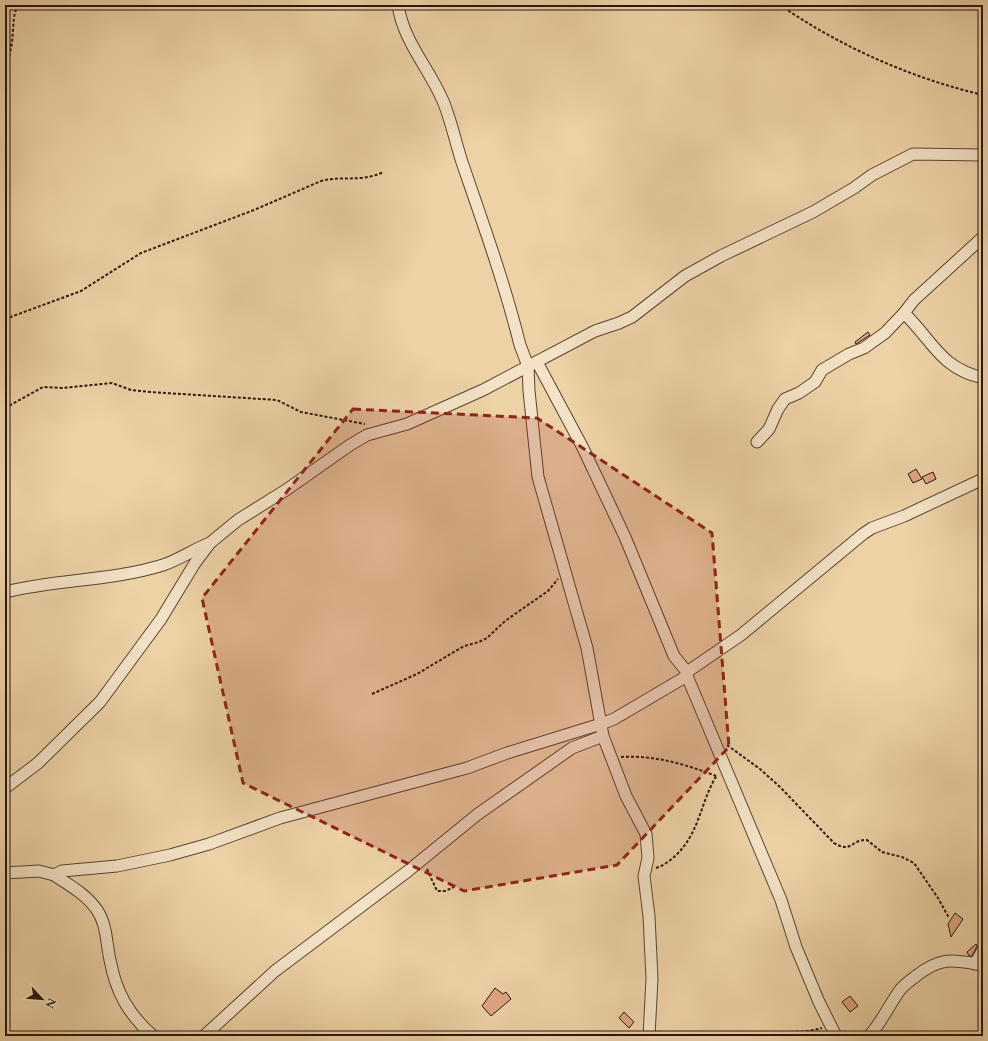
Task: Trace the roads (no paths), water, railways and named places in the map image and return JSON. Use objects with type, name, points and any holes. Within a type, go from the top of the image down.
[{"type":"street","points":[[398,5],[400,16],[409,40],[443,101],[463,166],[479,210],[520,345],[583,448],[625,537],[674,656],[687,674],[712,733],[724,766],[781,900],[796,947],[836,1036]]},
{"type":"street","points":[[5,788],[38,763],[100,702],[161,619],[195,563],[210,543],[238,520],[286,490],[350,445],[367,435],[407,424],[483,390],[595,331],[620,323],[632,317],[685,276],[721,256],[813,212],[854,188],[872,174],[912,154],[983,155]]},
{"type":"street","points":[[756,442],[769,429],[778,409],[785,399],[799,393],[812,384],[817,380],[822,370],[849,354],[864,348],[878,338],[904,313],[914,300],[983,237]]},
{"type":"street","points":[[904,313],[943,358],[957,369],[968,375],[983,378]]},
{"type":"street","points":[[532,364],[529,390],[538,477],[559,546],[564,573],[587,648],[602,730],[610,756],[631,809],[646,834],[648,858],[645,870],[652,979],[648,1036]]},
{"type":"street","points":[[204,1036],[275,971],[424,858],[478,814],[572,748],[602,730],[614,719],[687,674],[741,635],[863,534],[872,528],[904,516],[983,479]]},
{"type":"street","points":[[5,592],[41,584],[118,575],[164,565],[192,550],[210,543]]},
{"type":"street","points":[[54,875],[62,871],[117,866],[170,855],[209,844],[280,818],[467,768],[508,753],[602,730]]},
{"type":"street","points":[[5,873],[39,871],[54,875],[77,890],[97,910],[104,923],[110,960],[120,998],[142,1026],[153,1036]]},
{"type":"street","points":[[869,1036],[884,1018],[900,990],[926,968],[943,961],[951,960],[979,965],[983,950]]}]
